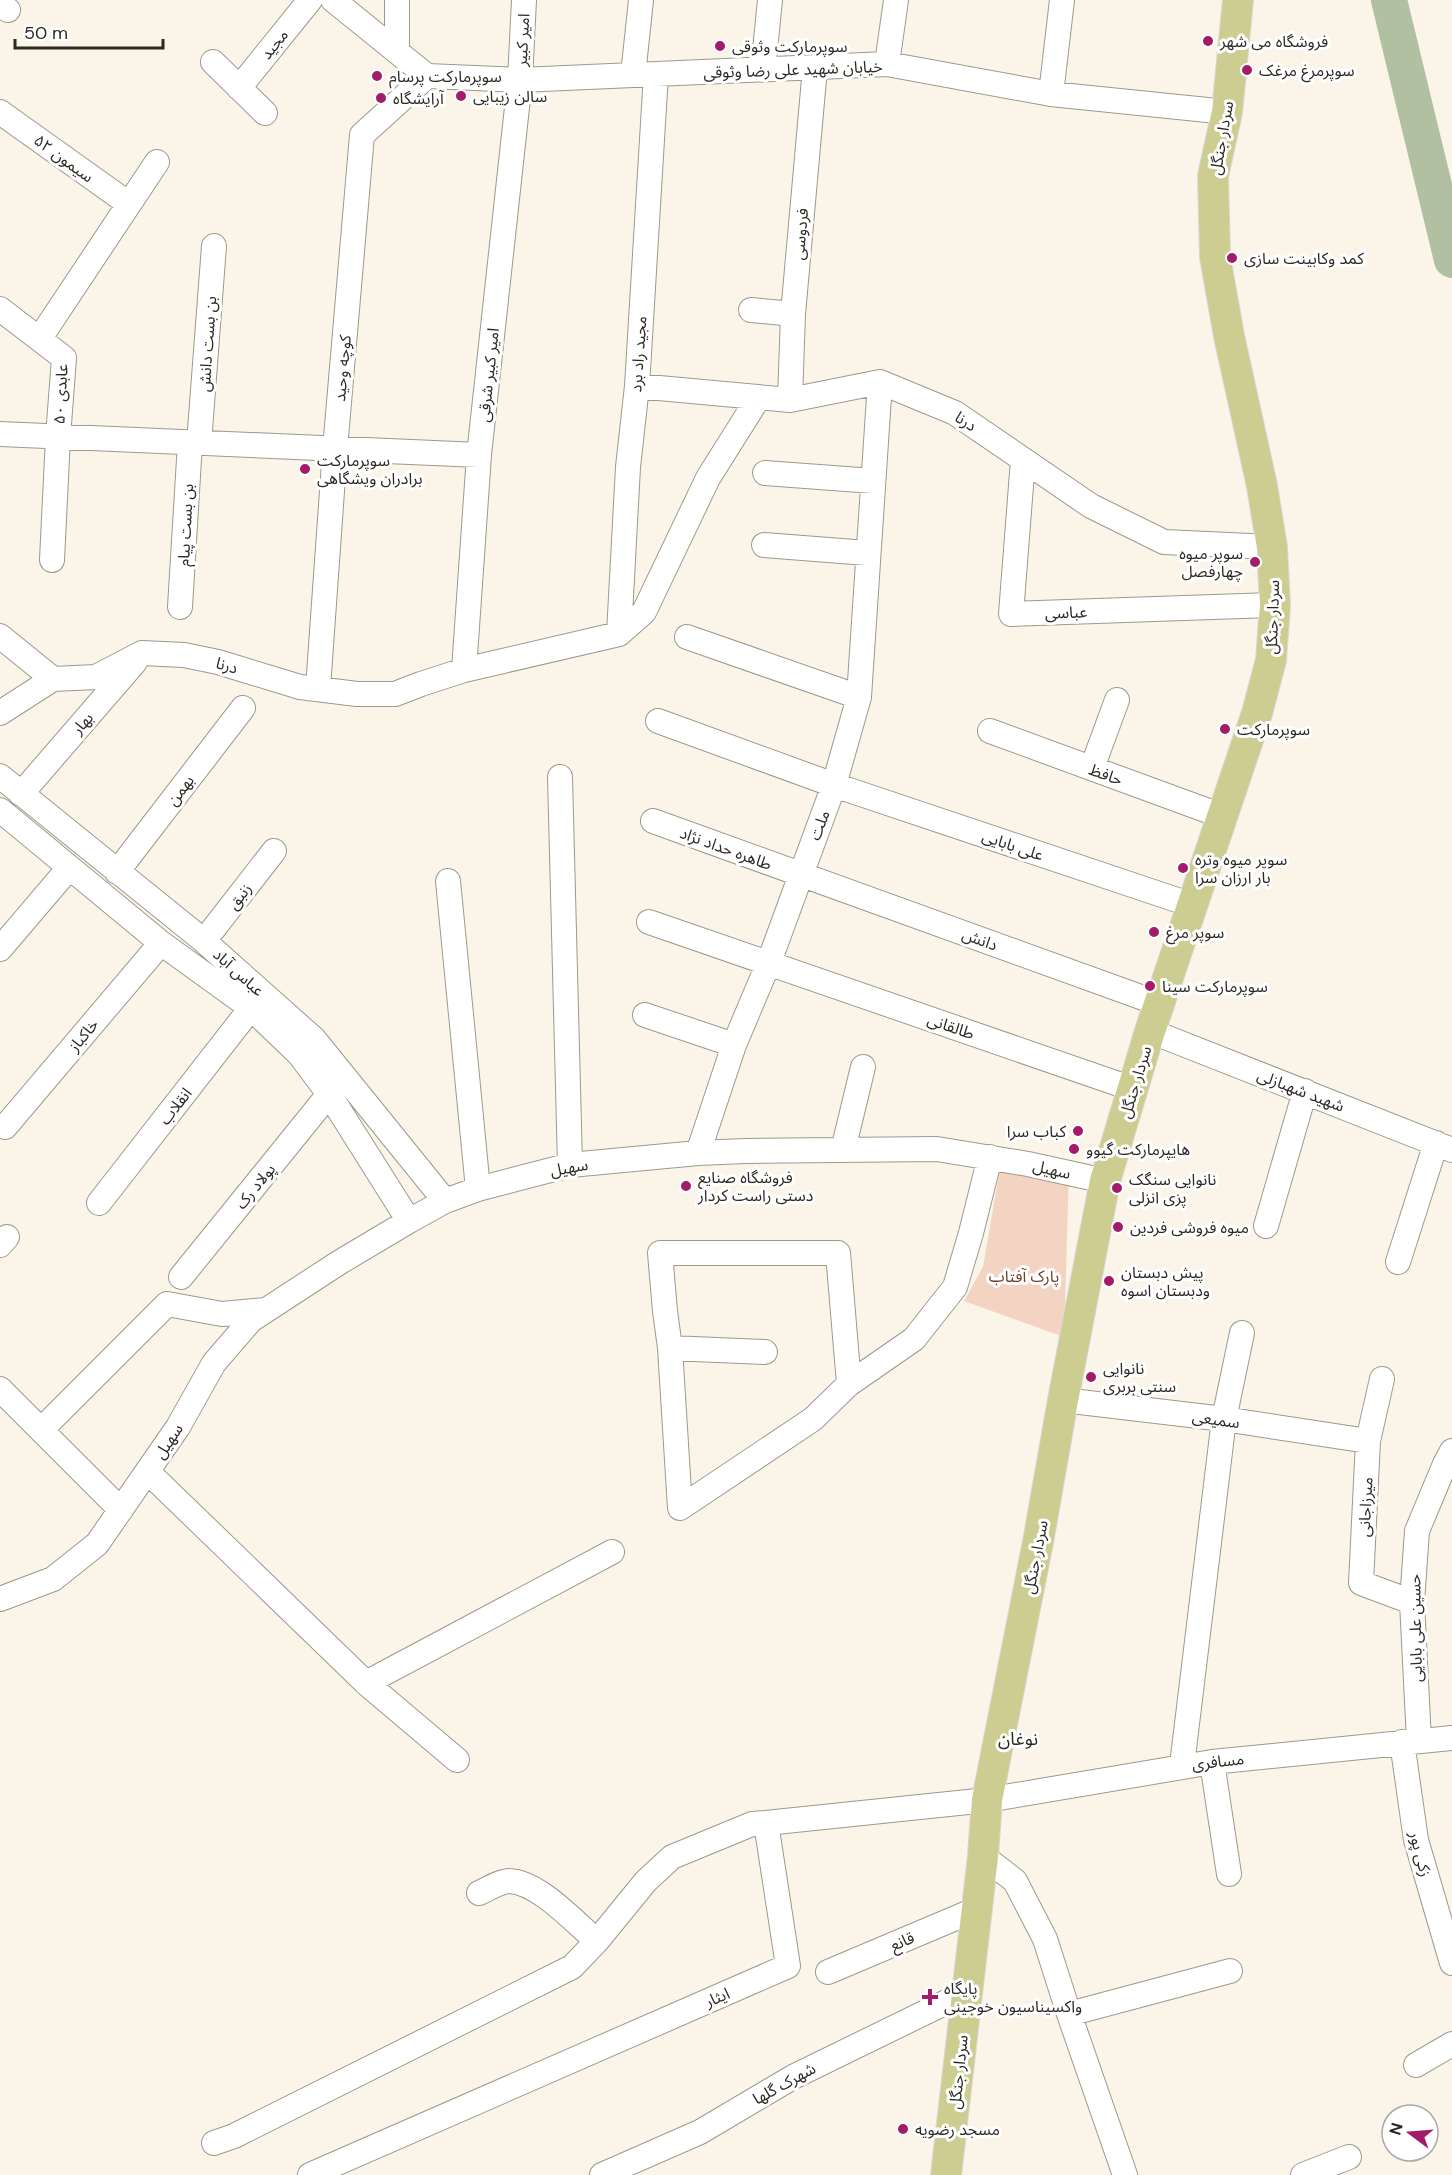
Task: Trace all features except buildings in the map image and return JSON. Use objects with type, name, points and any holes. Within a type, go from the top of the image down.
[{"type":"main road","name":"سردار جنگل","points":[[946,2175],[983,1856],[987,1800],[1105,1181],[1155,1018],[1257,713],[1271,660],[1275,605],[1272,547],[1262,486],[1215,257],[1213,176],[1227,112],[1238,0]]},
{"type":"street","name":"مجید","points":[[238,88],[310,0]]},
{"type":"street","points":[[333,0],[427,76]]},
{"type":"street","points":[[397,0],[397,51]]},
{"type":"street","name":"امیر کبیر","points":[[520,81],[524,0]]},
{"type":"street","name":"مجید راد برد","points":[[619,634],[628,467],[637,387],[644,74],[641,0]]},
{"type":"street","points":[[763,70],[770,0]]},
{"type":"street","points":[[887,64],[896,0]]},
{"type":"street","points":[[1051,94],[1062,0]]},
{"type":"street","points":[[213,62],[265,113]]},
{"type":"street","name":"خیابان شهید علی رضا وثوقی","points":[[427,76],[520,81],[887,64],[1051,94],[1227,112]]},
{"type":"street","name":"فردوسی","points":[[790,400],[793,314],[815,68]]},
{"type":"street","name":"کوچه وحید","points":[[318,688],[335,449],[362,135],[427,76]]},
{"type":"street","name":"امیر کبیر شرقی","points":[[464,670],[479,455],[520,81]]},
{"type":"street","name":"سیمون ۵۲","points":[[0,112],[129,204]]},
{"type":"street","points":[[40,338],[157,162]]},
{"type":"street","name":"بن بست دانش","points":[[195,443],[214,246]]},
{"type":"street","name":"عابدی ۵۰","points":[[0,309],[64,358],[57,437]]},
{"type":"street","points":[[751,310],[793,314]]},
{"type":"street","points":[[637,387],[790,400],[880,382]]},
{"type":"street","name":"درنا","points":[[880,382],[955,413],[1091,506],[1164,542],[1272,547]]},
{"type":"street","name":"ملت","points":[[698,1153],[734,1045],[769,962],[834,785],[859,697],[880,382]]},
{"type":"street","points":[[619,634],[644,612],[708,478],[759,397]]},
{"type":"street","points":[[0,434],[479,455]]},
{"type":"street","points":[[52,560],[57,437]]},
{"type":"street","name":"بن بست پیام","points":[[180,608],[195,443]]},
{"type":"street","name":"عباسی","points":[[1023,460],[1011,614],[1275,605]]},
{"type":"street","points":[[765,473],[873,481]]},
{"type":"street","points":[[764,545],[867,553]]},
{"type":"street","name":"درنا","points":[[0,713],[53,679],[96,676],[142,653],[184,655],[218,662],[300,687],[357,694],[395,694],[464,670],[619,634]]},
{"type":"street","points":[[0,636],[53,679]]},
{"type":"street","points":[[687,637],[859,697]]},
{"type":"street","name":"بهار","points":[[21,794],[142,653]]},
{"type":"street","points":[[1092,768],[1117,700]]},
{"type":"street","name":"بهمن","points":[[117,872],[243,708]]},
{"type":"street","name":"علی بابایی","points":[[658,721],[834,785],[1192,905]]},
{"type":"street","name":"حافظ","points":[[990,731],[1222,816]]},
{"type":"street","name":"عباس آباد","points":[[0,776],[204,941],[314,1039],[445,1201]]},
{"type":"street","points":[[560,777],[570,1165]]},
{"type":"street","name":"عباس آباد","points":[[0,810],[161,943],[251,1008],[299,1054],[329,1094],[409,1221]]},
{"type":"street","name":"طاهره حداد نژاد","points":[[652,821],[800,874]]},
{"type":"street","name":"زنبق","points":[[204,941],[274,851]]},
{"type":"street","points":[[0,949],[69,868]]},
{"type":"street","name":"دانش","points":[[800,874],[1155,1018]]},
{"type":"street","points":[[448,881],[478,1190]]},
{"type":"street","name":"طالقانی","points":[[648,922],[1133,1089]]},
{"type":"street","name":"خاکباز","points":[[5,1127],[161,943]]},
{"type":"street","name":"انقلاب","points":[[99,1203],[251,1008]]},
{"type":"street","points":[[645,1015],[734,1045]]},
{"type":"street","name":"شهید شهبازلی","points":[[1155,1018],[1305,1091],[1444,1146]]},
{"type":"street","points":[[843,1150],[863,1067]]},
{"type":"street","points":[[1266,1226],[1305,1091]]},
{"type":"street","name":"پولاد رک","points":[[181,1278],[329,1094]]},
{"type":"street","points":[[1398,1262],[1444,1146]]},
{"type":"street","name":"سهیل","points":[[0,1599],[53,1579],[97,1544],[178,1427],[214,1363],[251,1320],[445,1201],[570,1165],[698,1153],[938,1149],[1028,1164],[1105,1181]]},
{"type":"street","points":[[849,1384],[838,1253],[660,1253],[670,1348],[680,1508],[813,1419],[849,1384],[914,1339],[954,1287],[971,1233],[990,1157]]},
{"type":"street","points":[[41,1430],[167,1304],[222,1314],[265,1310]]},
{"type":"street","points":[[1182,1765],[1224,1419],[1242,1334]]},
{"type":"street","points":[[670,1348],[765,1352]]},
{"type":"street","name":"میرزاجانی","points":[[1382,1379],[1368,1441],[1361,1583],[1412,1602]]},
{"type":"street","points":[[0,1389],[121,1510]]},
{"type":"street","name":"سمیعی","points":[[1062,1400],[1224,1419],[1368,1441]]},
{"type":"street","name":"حسین علی بابایی","points":[[1410,1741],[1412,1602],[1417,1531],[1444,1464],[1452,1451]]},
{"type":"street","points":[[148,1472],[366,1683],[457,1760]]},
{"type":"street","points":[[366,1683],[612,1552]]},
{"type":"street","name":"مسافری","points":[[987,1800],[1182,1765],[1452,1738]]},
{"type":"street","name":"زکی پور","points":[[1410,1741],[1416,1840],[1452,1963]]},
{"type":"street","points":[[1212,1762],[1229,1874]]},
{"type":"street","points":[[214,2143],[234,2136],[572,1967],[597,1941],[645,1881],[672,1857],[752,1824],[987,1800]]},
{"type":"street","name":"ایثار","points":[[310,2175],[788,1966],[766,1822]]},
{"type":"street","points":[[983,1856],[1015,1881],[1045,1939],[1125,2175]]},
{"type":"street","points":[[479,1893],[508,1881],[525,1885],[540,1893],[597,1941]]},
{"type":"street","name":"قانع","points":[[828,1972],[977,1909]]},
{"type":"street","points":[[1069,2014],[1230,1971]]},
{"type":"street","name":"شهرک گلها","points":[[602,2175],[700,2132],[793,2077],[967,1992]]},
{"type":"street","points":[[1416,2065],[1452,2044]]},
{"type":"street","points":[[1304,2175],[1348,2155]]},
{"type":"green space","name":"پارک آفتاب","points":[[1000,1169],[1069,1173],[1064,1337],[964,1301],[983,1267]]},
{"type":"waterway","points":[[1389,0],[1452,260]]},
{"type":"place","name":"فروشگاه می شهر","points":[[1208,41]]},
{"type":"place","name":"سوپرمارکت وثوقی","points":[[720,46]]},
{"type":"place","name":"سوپرمرغ مرغک","points":[[1247,70]]},
{"type":"place","name":"سوپرمارکت پرسام","points":[[377,76]]},
{"type":"place","name":"سالن زیبایی","points":[[461,96]]},
{"type":"place","name":"آرایشگاه","points":[[381,98]]},
{"type":"place","name":"کمد وکابینت سازی","points":[[1232,258]]},
{"type":"place","name":"سوپرمارکت برادران ویشگاهی","points":[[305,469]]},
{"type":"place","name":"سوپر میوه چهارفصل","points":[[1255,562]]},
{"type":"place","name":"سوپرمارکت","points":[[1225,729]]},
{"type":"place","name":"سوپر میوه وتره بار ارزان سرا","points":[[1183,868]]},
{"type":"place","name":"سوپر مرغ","points":[[1154,932]]},
{"type":"place","name":"سوپرمارکت سینا","points":[[1150,986]]},
{"type":"place","name":"کباب سرا","points":[[1078,1131]]},
{"type":"place","name":"هایپرمارکت گیوو","points":[[1074,1149]]},
{"type":"place","name":"فروشگاه صنایع دستی راست کردار","points":[[686,1186]]},
{"type":"place","name":"نانوایی سنگک پزی انزلی","points":[[1117,1188]]},
{"type":"place","name":"میوه فروشی فردین","points":[[1118,1227]]},
{"type":"place","name":"پیش دبستان ودبستان اسوه","points":[[1109,1281]]},
{"type":"place","name":"نانوایی سنتی بربری","points":[[1091,1377]]},
{"type":"place","name":"پایگاه واکسیناسیون خوجینی","points":[[930,1997]]},
{"type":"place","name":"مسجد رضویه","points":[[903,2129]]},
{"type":"district","name":"نوغان","points":[[1018,1739]]}]
